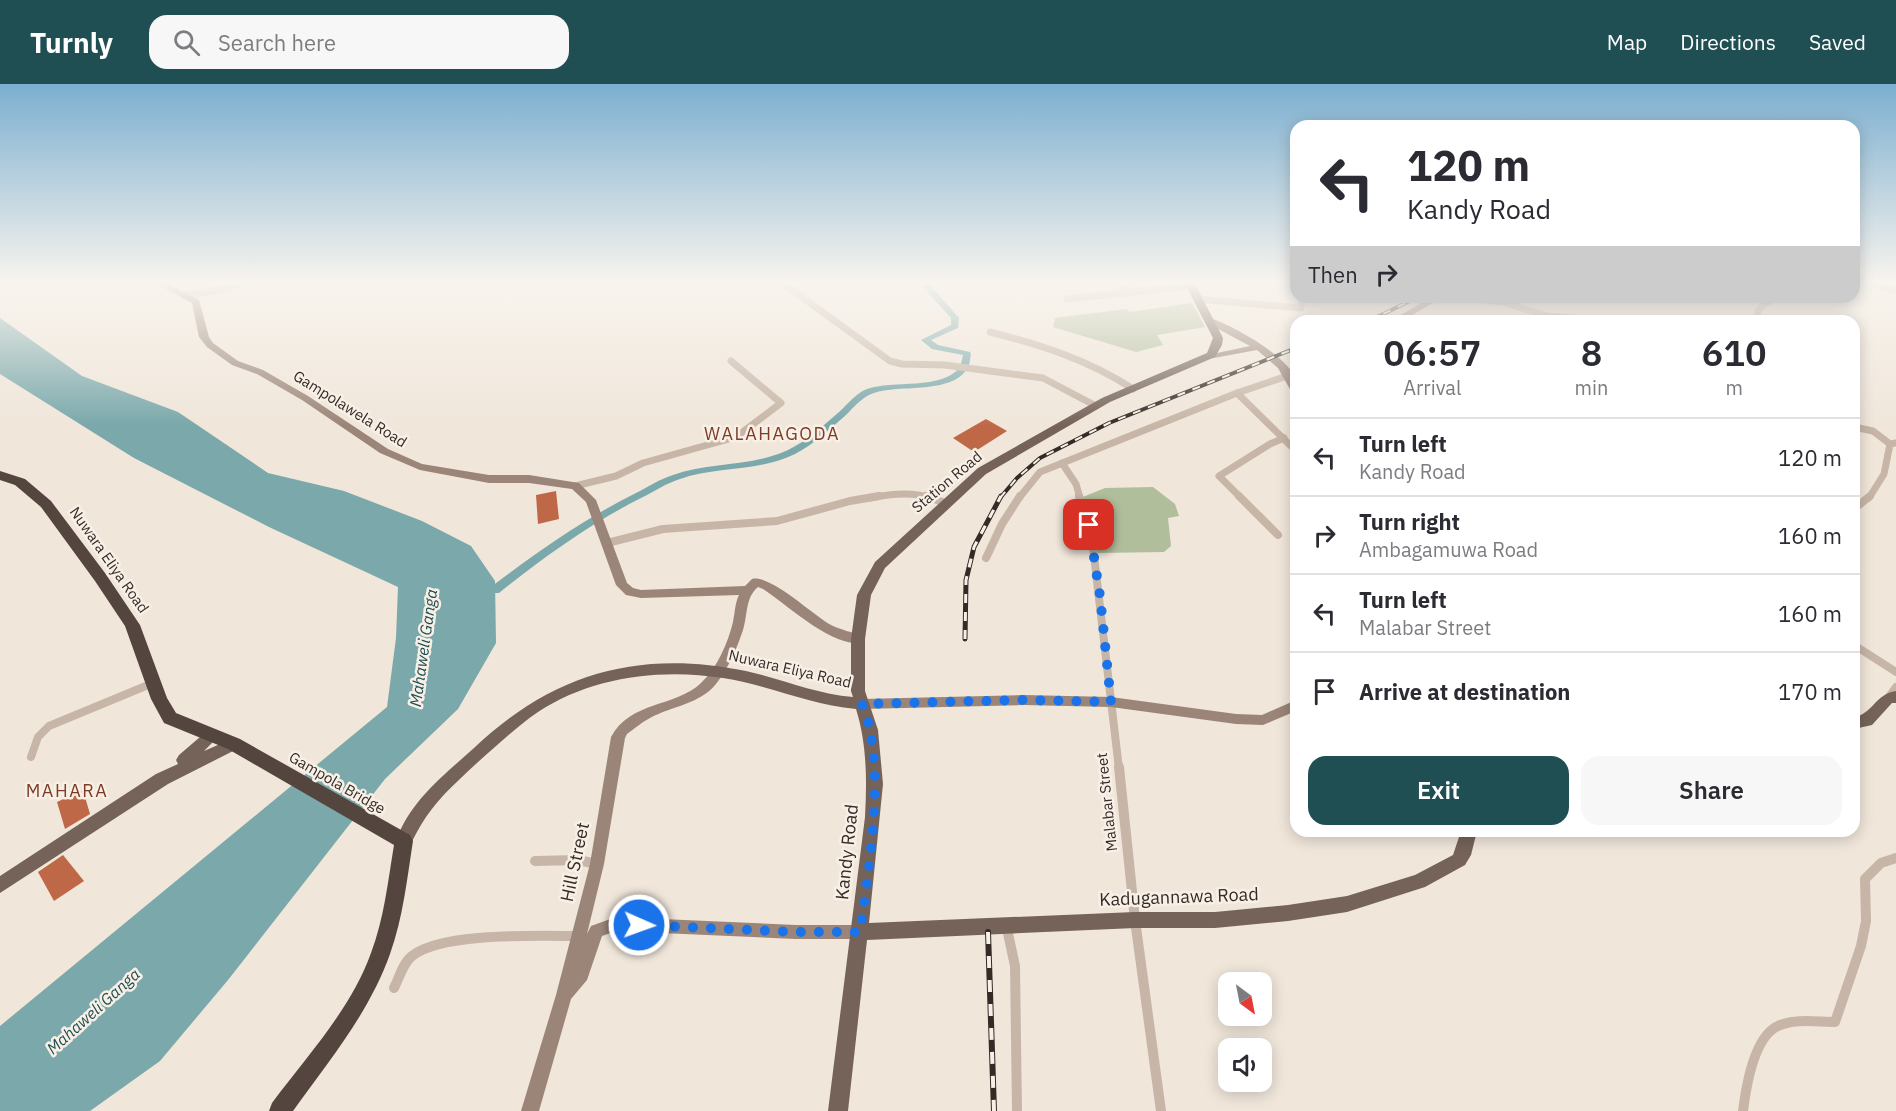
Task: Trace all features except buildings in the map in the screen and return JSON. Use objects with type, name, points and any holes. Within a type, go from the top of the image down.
[{"type":"highway","name":"Nuwara Eliya Road","points":[[0,475],[20,482],[46,504],[100,577],[132,626],[153,683],[170,718],[184,726],[234,744],[274,767]]},
{"type":"highway","name":"Gampola Bridge","points":[[274,767],[404,841]]},
{"type":"highway","points":[[280,1111],[367,984],[380,955],[393,910],[404,841]]},
{"type":"main road","points":[[1206,358],[1214,352],[1218,341],[1214,330]]},
{"type":"main road","name":"Station Road","points":[[862,704],[858,684],[861,604],[875,572],[893,551],[982,471],[1096,406],[1206,358]]},
{"type":"main road","name":"Nuwara Eliya Road","points":[[404,841],[407,830],[415,818],[454,775],[497,735],[543,702],[584,684],[622,674],[671,669],[716,672],[751,678],[835,702],[862,704]]},
{"type":"main road","points":[[1860,723],[1867,722],[1893,694]]},
{"type":"main road","name":"Kandy Road","points":[[838,1111],[870,853],[874,784],[870,730],[862,704]]},
{"type":"main road","points":[[162,779],[212,735]]},
{"type":"main road","points":[[0,885],[162,779],[234,744]]},
{"type":"main road","name":"Kadugannawa Road","points":[[860,932],[1006,924],[1215,920],[1347,904],[1419,882],[1459,860],[1463,855],[1468,837]]},
{"type":"street","name":"Gampolawela Road","points":[[202,330],[210,345],[235,363],[260,372],[305,398],[384,451],[420,468],[489,479],[529,479],[575,486]]},
{"type":"street","points":[[847,330],[890,361],[1043,378],[1096,406]]},
{"type":"street","points":[[1226,330],[1258,347],[1290,371]]},
{"type":"street","points":[[990,332],[1070,356],[1109,373],[1133,388]]},
{"type":"street","points":[[1206,358],[1258,347]]},
{"type":"street","points":[[575,486],[616,476],[643,463],[736,437],[781,403],[731,361]]},
{"type":"street","points":[[986,558],[998,530],[1031,481],[1040,472],[1290,374]]},
{"type":"street","points":[[1237,393],[1290,444]]},
{"type":"street","points":[[1860,428],[1873,431],[1893,444],[1882,484],[1860,504]]},
{"type":"street","points":[[1278,535],[1219,476],[1270,444],[1284,438]]},
{"type":"street","name":"Malabar Street","points":[[1062,463],[1071,475],[1078,491],[1093,547],[1135,920],[1161,1111]]},
{"type":"street","points":[[575,486],[591,500],[622,585],[630,592],[641,594],[745,591],[756,582],[768,583],[780,595],[828,630],[858,639]]},
{"type":"street","points":[[606,539],[663,529],[777,521],[850,501],[892,494],[923,495],[945,502]]},
{"type":"street","points":[[716,672],[737,628],[745,591]]},
{"type":"street","points":[[1860,649],[1896,672]]},
{"type":"street","name":"Hill Street","points":[[530,1111],[564,995],[597,864],[615,751],[622,730],[645,714],[698,693],[716,672]]},
{"type":"street","points":[[31,757],[36,737],[42,730],[153,683]]},
{"type":"street","points":[[862,704],[1003,700],[1111,702],[1236,719],[1263,720],[1290,708]]},
{"type":"street","points":[[1743,1111],[1745,1094],[1762,1040],[1779,1025],[1835,1022],[1861,946],[1866,921],[1865,879],[1881,863],[1896,858]]},
{"type":"street","points":[[534,861],[578,860],[597,864]]},
{"type":"street","points":[[564,995],[581,974],[596,931],[616,924],[796,932],[860,932]]},
{"type":"street","points":[[1006,924],[1015,966],[1017,1111]]},
{"type":"street","points":[[394,988],[411,957],[434,945],[528,936],[578,936]]},
{"type":"green space","points":[[1063,330],[1187,330],[1157,335],[1163,345],[1136,352]]},
{"type":"green space","points":[[1153,487],[1175,504],[1179,516],[1168,518],[1171,546],[1164,552],[1098,553],[1083,497],[1105,488]]},
{"type":"water","name":"Mahaweli Ganga","points":[[0,330],[17,330],[82,376],[178,412],[268,473],[344,491],[422,521],[471,546],[495,581],[496,643],[458,709],[385,779],[228,980],[160,1061],[90,1111],[0,1111],[0,1026],[387,707],[396,638],[398,587],[269,527],[134,458],[0,374]]},
{"type":"waterway","points":[[495,590],[582,527],[667,481],[690,473],[748,465],[777,458],[809,441],[865,393],[881,388],[928,384],[956,376],[964,367],[967,354],[935,347],[925,340],[947,330]]},
{"type":"railway","points":[[1000,498],[1017,478],[1040,458],[1109,423],[1290,350]]},
{"type":"railway","points":[[965,639],[966,580],[974,547],[1001,496]]},
{"type":"railway","points":[[988,932],[994,1111]]},
{"type":"district","name":"WALAHAGODA","points":[[772,434]]},
{"type":"district","name":"MAHARA","points":[[67,791]]},
{"type":"route","points":[[639,925],[796,932],[860,932],[869,865],[874,784],[870,730],[862,704],[1024,700],[1111,702],[1107,652],[1089,525]]}]
